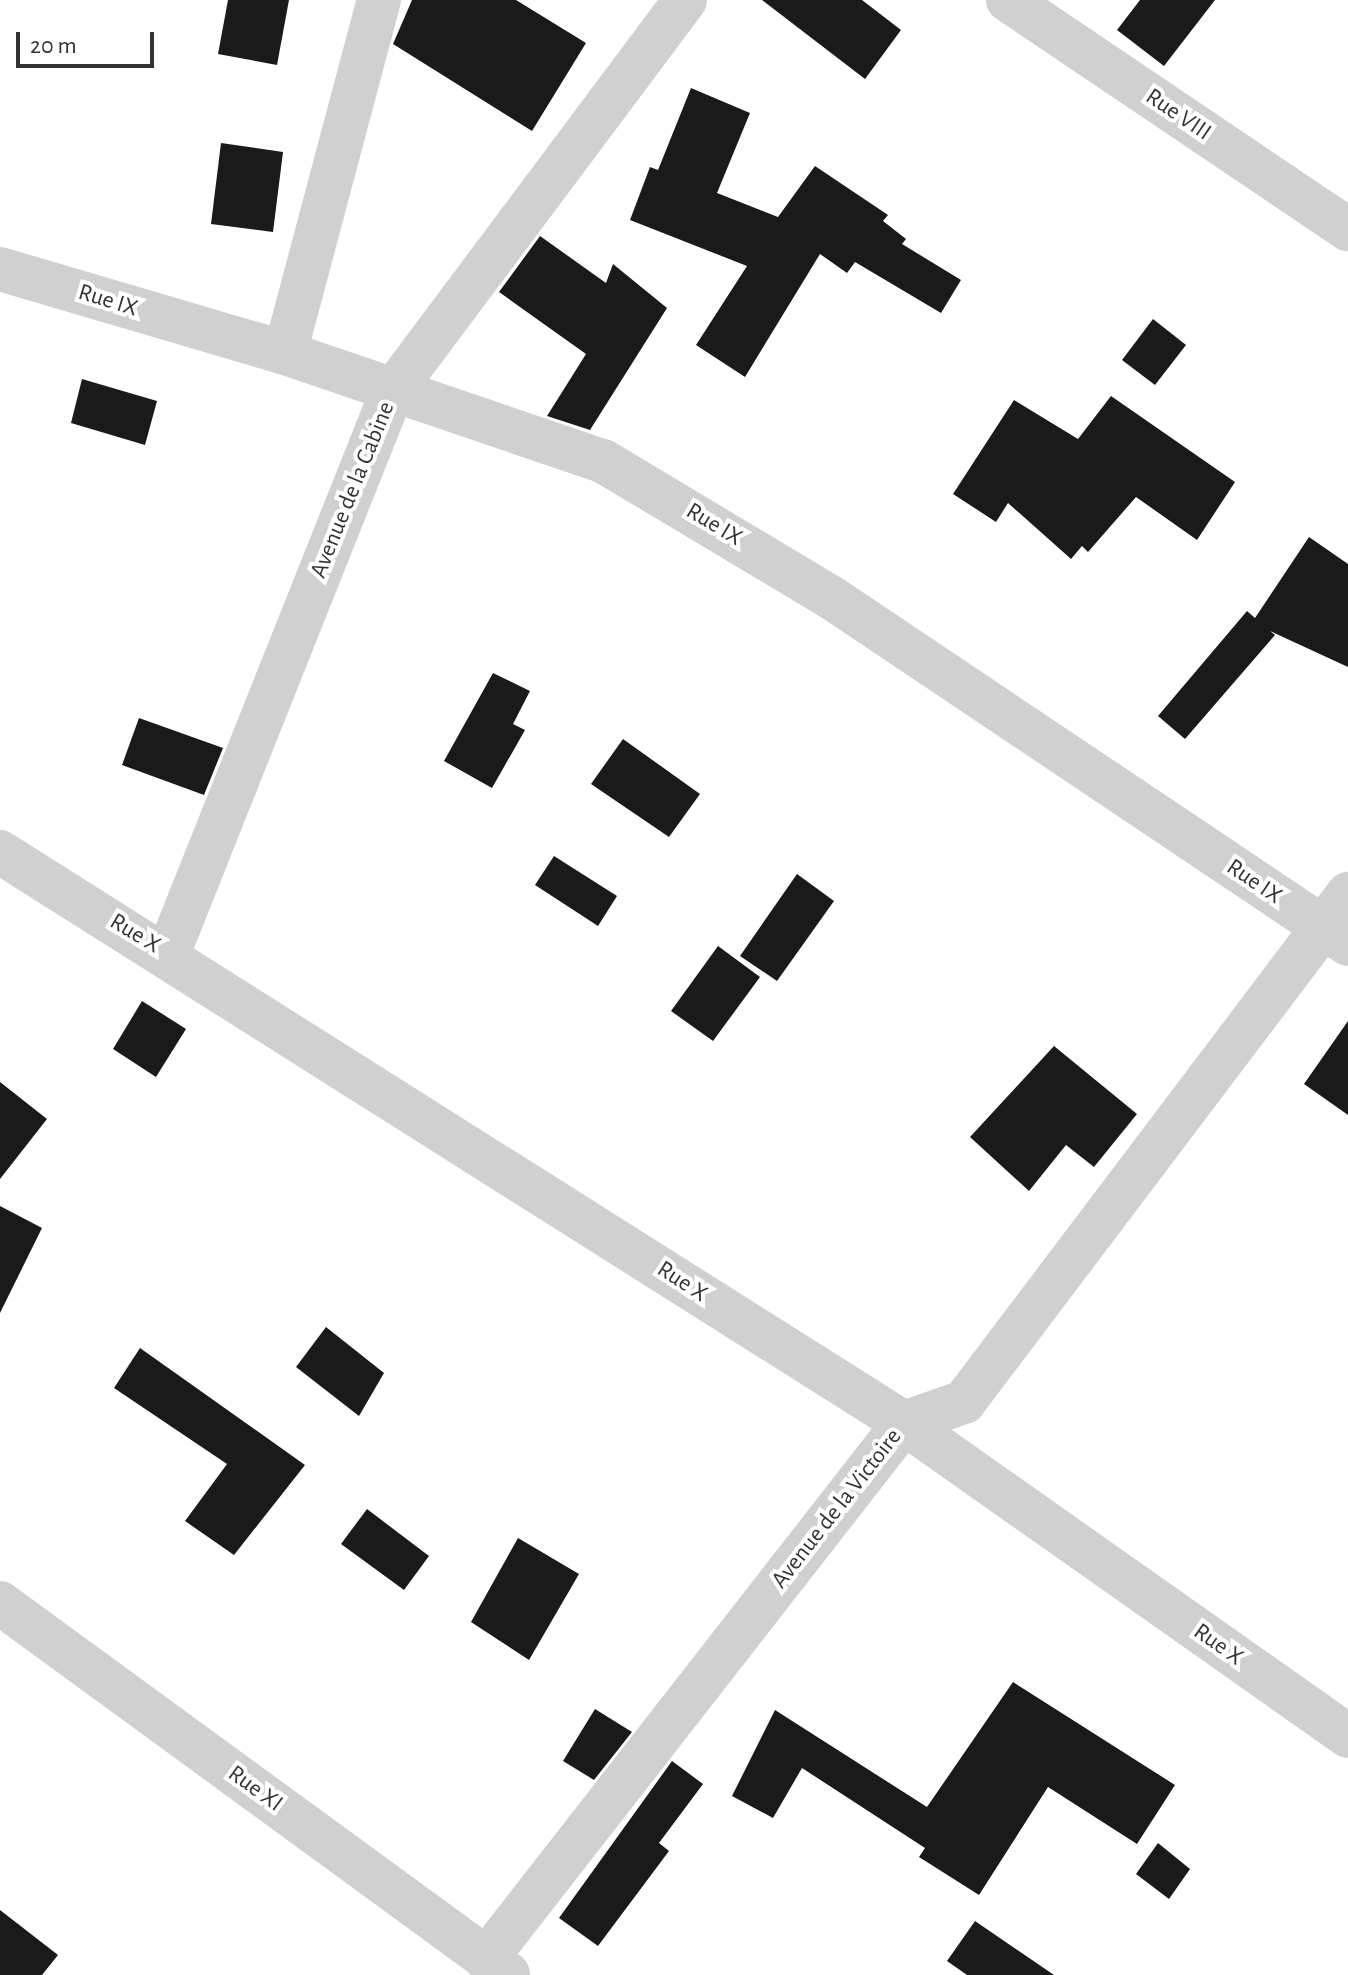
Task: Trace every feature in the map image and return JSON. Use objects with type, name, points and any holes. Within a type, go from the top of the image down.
[{"type":"street","points":[[285,353],[379,0]]},
{"type":"street","name":"Avenue de la Cabine","points":[[168,954],[392,392],[685,0]]},
{"type":"street","name":"Rue VIII","points":[[1008,0],[1348,229]]},
{"type":"street","name":"Rue IX","points":[[0,269],[285,353],[392,392],[603,461],[713,523],[1340,922]]},
{"type":"street","name":"Rue X","points":[[0,852],[168,954],[904,1423],[1348,1736]]},
{"type":"street","name":"Avenue de la Victoire","points":[[498,1967],[904,1423],[964,1402],[1340,922]]},
{"type":"street","name":"Rue XI","points":[[0,1603],[498,1967]]},
{"type":"building","points":[[228,0],[289,0],[277,65],[218,54]]},
{"type":"building","points":[[412,0],[516,0],[586,43],[532,131],[393,44]]},
{"type":"building","points":[[762,0],[862,0],[901,30],[865,79]]},
{"type":"building","points":[[1140,0],[1215,0],[1164,66],[1117,30]]},
{"type":"building","points":[[691,88],[750,113],[717,193],[778,217],[815,166],[888,215],[883,221],[906,239],[902,244],[961,280],[941,313],[855,262],[847,273],[820,254],[745,377],[696,345],[747,266],[630,220],[650,167],[658,170]]},
{"type":"building","points":[[221,143],[283,152],[273,232],[211,224]]},
{"type":"building","points":[[540,236],[606,283],[613,264],[667,308],[590,430],[547,416],[586,354],[499,292]]},
{"type":"building","points":[[1153,319],[1186,345],[1155,385],[1122,360]]},
{"type":"building","points":[[82,379],[157,401],[145,445],[71,423]]},
{"type":"building","points":[[1111,396],[1235,482],[1197,540],[1136,497],[1088,552],[1082,546],[1071,559],[1008,503],[996,522],[953,494],[1014,400],[1078,439]]},
{"type":"building","points":[[1309,537],[1348,564],[1348,667],[1270,631],[1275,635],[1185,739],[1158,716],[1247,611],[1255,618]]},
{"type":"building","points":[[493,673],[530,691],[513,724],[525,730],[492,788],[444,761]]},
{"type":"building","points":[[139,718],[223,748],[204,795],[122,765]]},
{"type":"building","points":[[623,739],[700,794],[669,837],[591,784]]},
{"type":"building","points":[[554,856],[617,896],[598,926],[535,885]]},
{"type":"building","points":[[797,874],[834,901],[777,981],[740,956]]},
{"type":"building","points":[[718,946],[760,977],[713,1041],[671,1011]]},
{"type":"building","points":[[142,1001],[186,1029],[156,1077],[113,1049]]},
{"type":"building","points":[[1348,1021],[1348,1115],[1304,1084]]},
{"type":"building","points":[[1054,1046],[1137,1114],[1094,1167],[1066,1145],[1029,1191],[970,1137]]},
{"type":"building","points":[[0,1082],[47,1119],[0,1179]]},
{"type":"building","points":[[0,1206],[42,1228],[0,1313]]},
{"type":"building","points":[[326,1327],[384,1373],[359,1416],[296,1367]]},
{"type":"building","points":[[140,1348],[305,1465],[234,1555],[185,1521],[227,1464],[114,1388]]},
{"type":"building","points":[[367,1509],[429,1556],[404,1590],[341,1544]]},
{"type":"building","points":[[518,1538],[579,1574],[529,1660],[471,1622]]},
{"type":"building","points":[[1013,1682],[1175,1785],[1137,1844],[1048,1787],[979,1895],[919,1857],[925,1848],[802,1768],[773,1818],[732,1796],[775,1710],[927,1807]]},
{"type":"building","points":[[595,1709],[632,1732],[594,1780],[563,1761]]},
{"type":"building","points":[[672,1761],[703,1784],[659,1843],[669,1851],[598,1946],[559,1918]]},
{"type":"building","points":[[1158,1843],[1190,1869],[1169,1899],[1136,1874]]},
{"type":"building","points":[[0,1910],[58,1955],[42,1975],[0,1975]]},
{"type":"building","points":[[975,1921],[1054,1975],[967,1975],[947,1961]]}]
